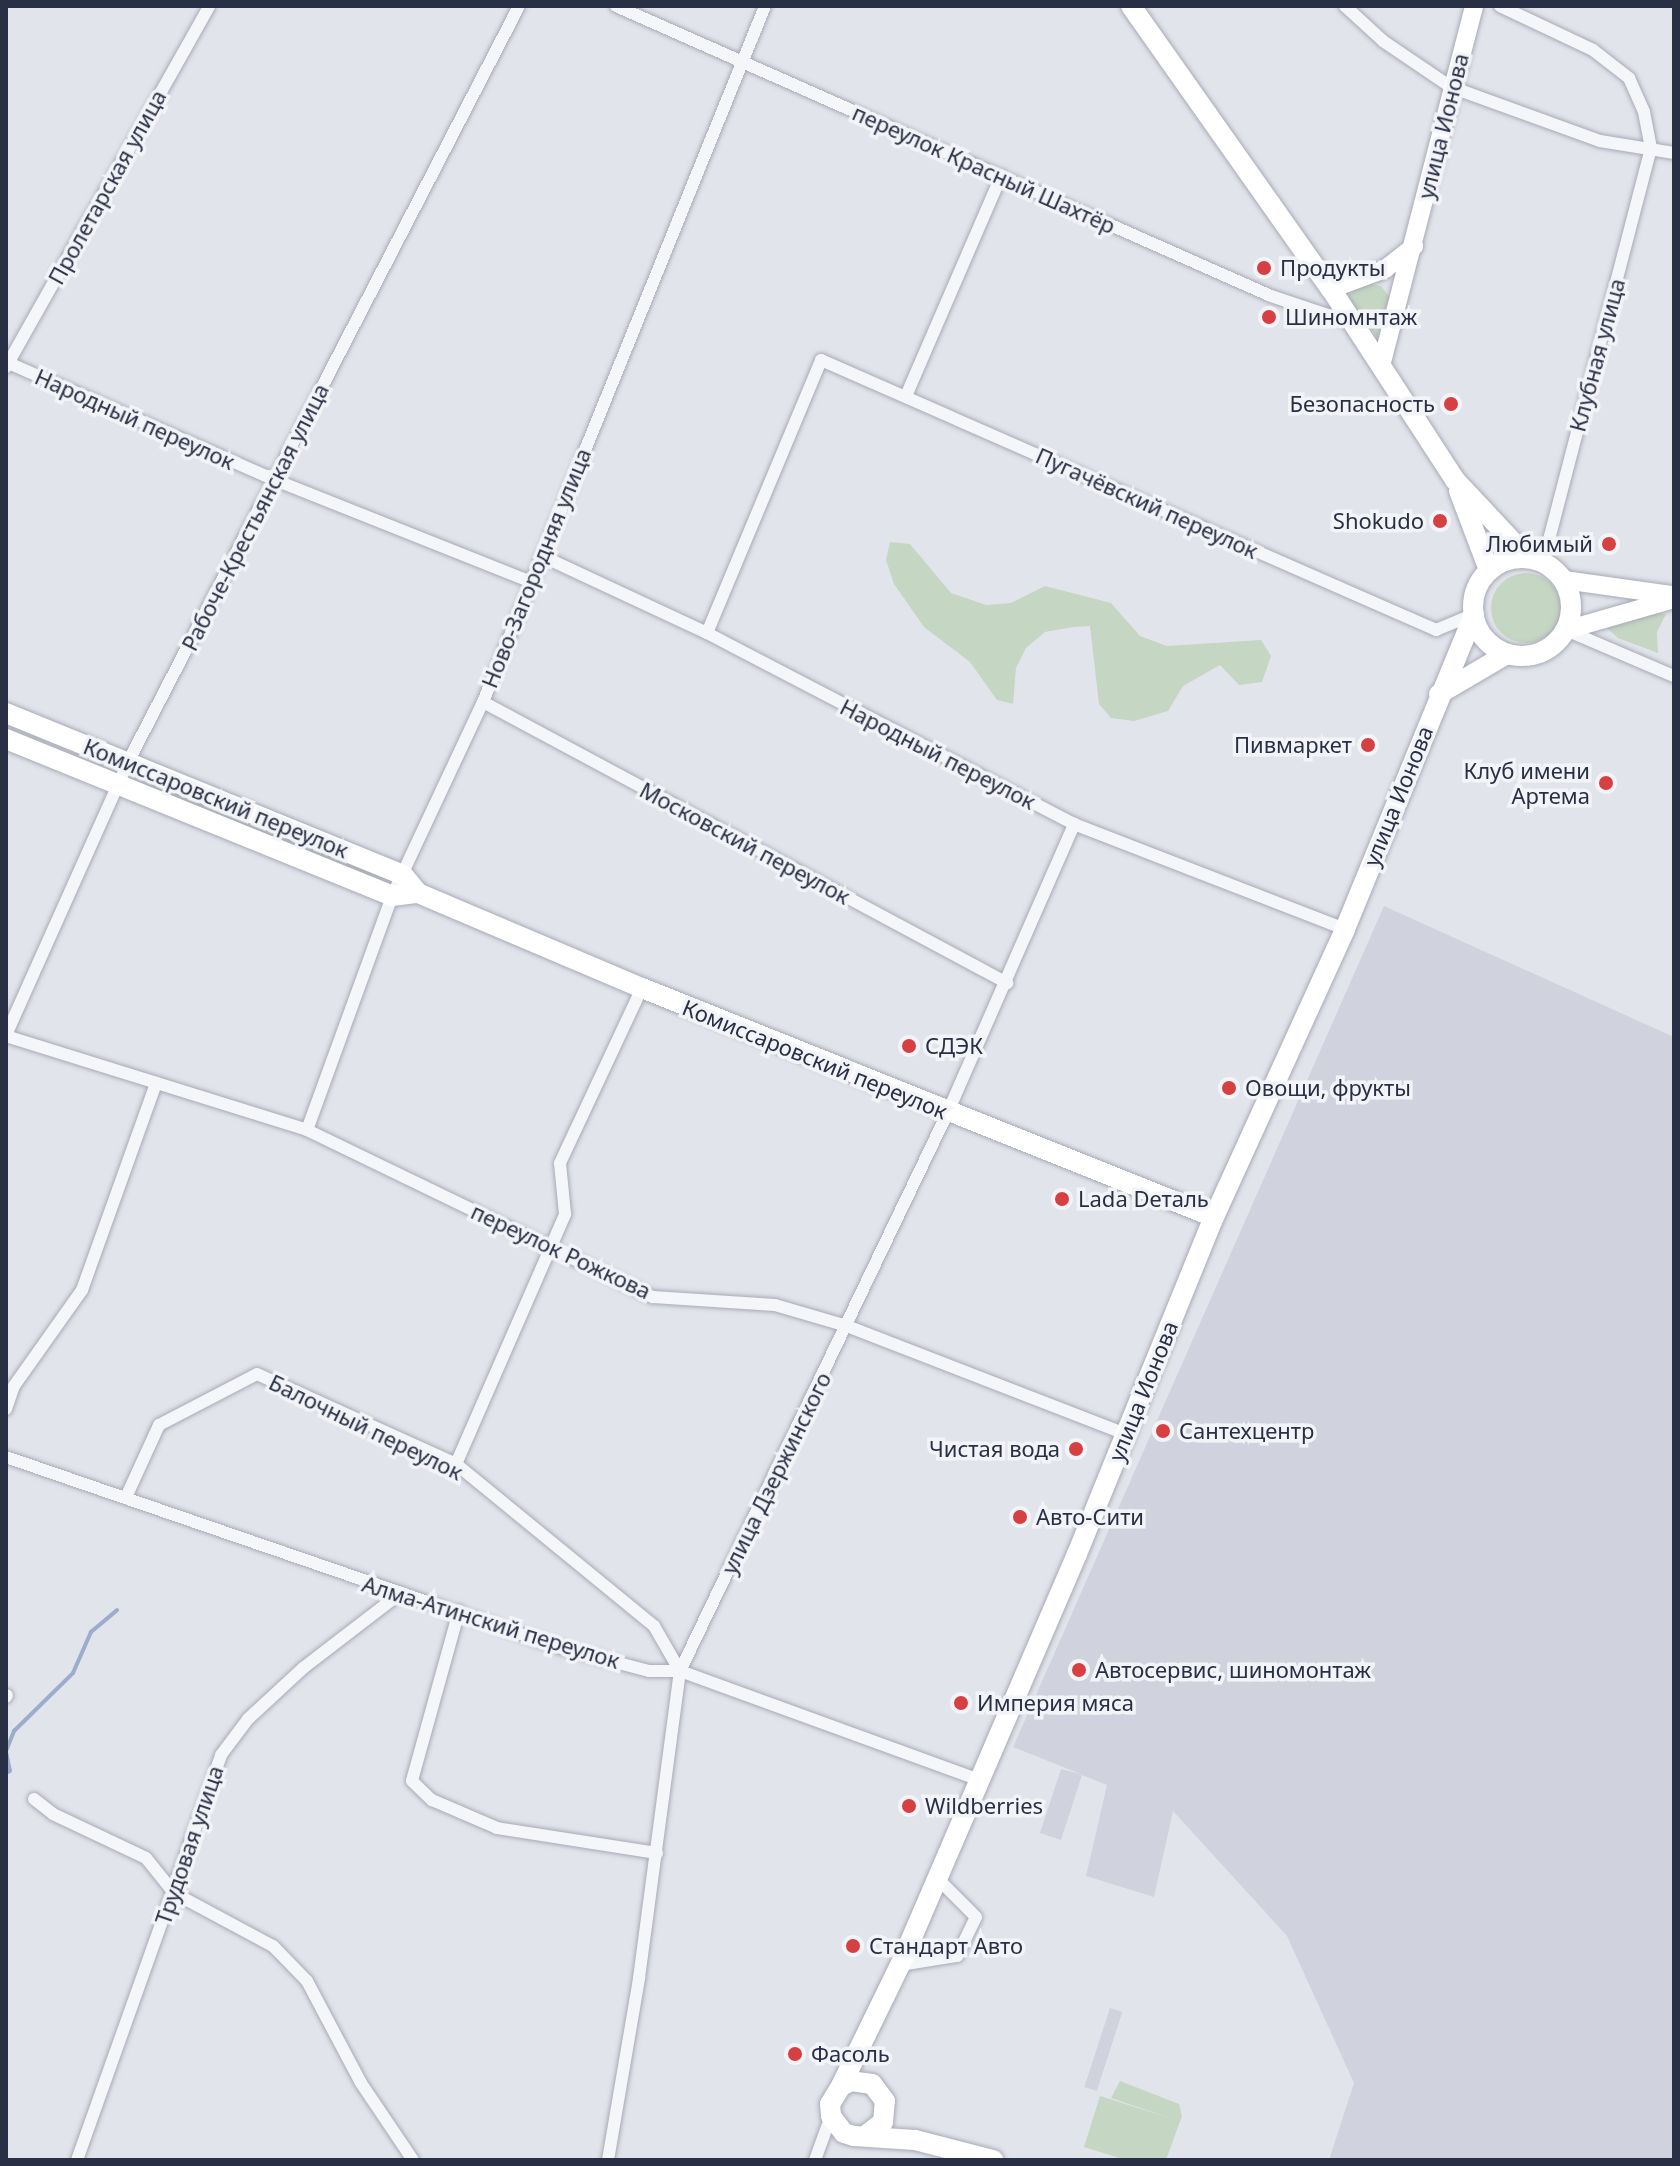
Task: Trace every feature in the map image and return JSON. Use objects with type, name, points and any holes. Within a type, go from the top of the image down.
[{"type":"main road","points":[[1131,6],[1355,324],[1455,480],[1535,560],[1564,580],[1674,597]]},
{"type":"main road","name":"улица Ионова","points":[[1381,366],[1474,6]]},
{"type":"main road","points":[[1331,289],[1385,269],[1414,246]]},
{"type":"main road","points":[[1455,480],[1489,570]]},
{"type":"main road","points":[[1507,654],[1490,644],[1474,614],[1474,594],[1489,570],[1502,562],[1535,560]]},
{"type":"main road","points":[[1564,580],[1571,614],[1566,630]]},
{"type":"main road","points":[[1439,694],[1507,654],[1542,652],[1566,630],[1674,597]]},
{"type":"main road","name":"улица Ионова","points":[[841,2086],[900,1965],[1214,1217],[1345,929],[1474,614]]},
{"type":"main road","name":"Комиссаровский переулок","points":[[6,713],[403,875],[418,893],[642,988],[947,1114],[1214,1217]]},
{"type":"main road","name":"Комиссаровский переулок","points":[[6,739],[392,896],[418,893]]},
{"type":"main road","points":[[882,2004],[868,2055],[895,2122],[915,2140]]},
{"type":"main road","points":[[883,2096],[862,2080],[841,2086],[830,2104],[831,2116],[844,2133],[915,2140],[993,2160]]},
{"type":"main road","points":[[865,2136],[883,2122],[883,2096]]},
{"type":"street","name":"Пролетарская улица","points":[[7,364],[209,6]]},
{"type":"street","name":"Рабоче-Крестьянская улица","points":[[6,1035],[128,762],[519,6]]},
{"type":"street","name":"переулок Красный Шахтёр","points":[[616,6],[1271,296],[1355,324]]},
{"type":"street","name":"Ново-Загородняя улица","points":[[307,1130],[392,896],[483,702],[765,6]]},
{"type":"street","points":[[1345,6],[1383,41],[1451,87],[1600,141],[1674,153]]},
{"type":"street","points":[[1500,6],[1593,50],[1629,78],[1644,112],[1651,148]]},
{"type":"street","name":"Клубная улица","points":[[1535,560],[1651,148]]},
{"type":"street","points":[[906,396],[1001,176]]},
{"type":"street","name":"Пугачёвский переулок","points":[[707,633],[821,360],[1436,630],[1474,614]]},
{"type":"street","name":"Народный переулок","points":[[7,364],[275,480],[531,582]]},
{"type":"street","name":"Народный переулок","points":[[542,556],[707,633],[1074,824],[1345,929]]},
{"type":"street","points":[[1566,630],[1674,676]]},
{"type":"street","name":"Московский переулок","points":[[483,702],[1007,983]]},
{"type":"street","name":"улица Дзержинского","points":[[608,2160],[657,1853],[680,1671],[947,1114],[1007,983],[1074,824]]},
{"type":"street","points":[[456,1464],[565,1214],[560,1163],[642,988]]},
{"type":"street","name":"переулок Рожкова","points":[[6,1035],[307,1130],[653,1297],[775,1305],[847,1326],[1125,1434]]},
{"type":"street","points":[[6,1409],[14,1386],[82,1290],[156,1083]]},
{"type":"street","name":"Балочный переулок","points":[[127,1495],[159,1425],[257,1374],[456,1464],[654,1626],[680,1671]]},
{"type":"street","name":"Алма-Атинский переулок","points":[[6,1457],[127,1495],[398,1595],[459,1611],[588,1655],[649,1671],[680,1671],[977,1779]]},
{"type":"street","name":"Трудовая улица","points":[[77,2160],[174,1893],[194,1820],[215,1768],[248,1719],[398,1595]]},
{"type":"street","points":[[459,1611],[412,1781],[432,1800],[497,1828],[657,1853]]},
{"type":"street","points":[[34,1799],[53,1814],[146,1858],[174,1893],[273,1946],[307,1981],[361,2083],[413,2160]]},
{"type":"street","points":[[900,1965],[957,1956],[976,1917],[937,1878]]},
{"type":"street","points":[[817,2155],[831,2116]]},
{"type":"street","points":[[817,2155],[833,2135],[844,2133]]},
{"type":"shaded area","points":[[1384,906],[1674,1037],[1674,2160],[1329,2160],[1354,2083],[1287,1936],[1173,1811],[1154,1897],[1086,1876],[1107,1785],[1082,1775],[1061,1840],[1040,1833],[1061,1769],[1081,1774],[1013,1747]]},
{"type":"shaded area","points":[[1110,2008],[1122,2012],[1097,2091],[1084,2087]]},
{"type":"green space","points":[[1362,283],[1381,286],[1392,300],[1387,330],[1378,338],[1347,297]]},
{"type":"green space","points":[[890,542],[910,544],[951,593],[986,605],[1011,603],[1045,586],[1111,603],[1140,636],[1167,646],[1261,640],[1271,656],[1262,682],[1239,685],[1220,665],[1183,686],[1168,711],[1134,721],[1111,718],[1099,704],[1090,626],[1073,627],[1045,632],[1026,648],[1016,668],[1013,704],[997,700],[970,662],[924,627],[894,584],[886,560]]},
{"type":"green space","points":[[1519,573],[1533,573],[1555,588],[1561,608],[1559,621],[1551,633],[1533,643],[1519,643],[1497,628],[1491,615],[1491,601],[1506,579]]},
{"type":"green space","points":[[1650,613],[1666,614],[1657,632],[1658,653],[1618,638],[1606,627]]},
{"type":"green space","points":[[148,778],[372,869],[369,878],[144,787]]},
{"type":"green space","points":[[1120,2081],[1179,2104],[1182,2116],[1166,2160],[1126,2160],[1084,2147],[1100,2096],[1173,2119],[1111,2098]]},
{"type":"waterway","points":[[6,1751],[14,1731],[73,1673],[91,1632],[117,1610]]},
{"type":"waterway","points":[[6,1752],[10,1771],[6,1773]]},
{"type":"place","name":"Продукты","points":[[1264,268]]},
{"type":"place","name":"Шиномнтаж","points":[[1269,317]]},
{"type":"place","name":"Безопасность","points":[[1451,404]]},
{"type":"place","name":"Shokudo","points":[[1440,521]]},
{"type":"place","name":"Любимый","points":[[1609,544]]},
{"type":"place","name":"Пивмаркет","points":[[1368,745]]},
{"type":"place","name":"Клуб имени Артема","points":[[1606,783]]},
{"type":"place","name":"СДЭК","points":[[909,1046]]},
{"type":"place","name":"Овощи, фрукты","points":[[1229,1088]]},
{"type":"place","name":"Lada Dеталь","points":[[1062,1199]]},
{"type":"place","name":"Сантехцентр","points":[[1163,1431]]},
{"type":"place","name":"Чистая вода","points":[[1076,1449]]},
{"type":"place","name":"Авто-Сити","points":[[1020,1517]]},
{"type":"place","name":"Автосервис, шиномонтаж","points":[[1079,1670]]},
{"type":"place","name":"Империя мяса","points":[[961,1703]]},
{"type":"place","name":"Wildberries","points":[[909,1806]]},
{"type":"place","name":"Стандарт Авто","points":[[853,1946]]},
{"type":"place","name":"Фасоль","points":[[795,2054]]}]
